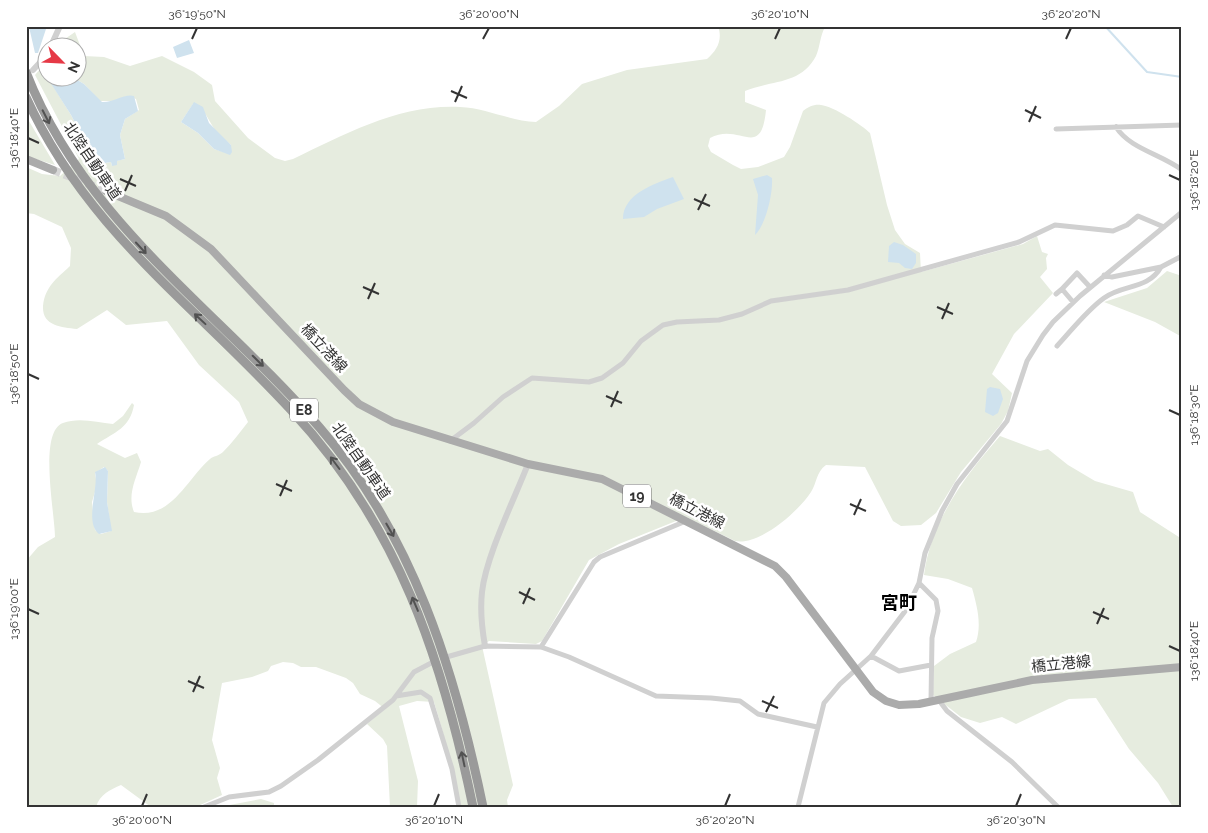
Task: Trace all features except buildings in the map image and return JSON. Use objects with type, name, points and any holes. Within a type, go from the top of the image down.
[{"type":"highway","name":"北陸自動車道","points":[[29,71],[54,131],[100,201],[152,259],[250,352],[299,404],[343,456],[381,514],[412,572],[439,639],[459,703],[483,807]]},
{"type":"highway","name":"北陸自動車道","points":[[26,97],[60,161],[93,208],[159,280],[244,360],[292,411],[336,464],[369,513],[405,580],[430,641],[450,704],[473,807]]},
{"type":"main road","points":[[26,159],[53,170]]},
{"type":"main road","name":"橋立港線","points":[[106,191],[166,216],[212,249],[359,404],[393,422],[450,441],[528,464],[602,479],[775,566],[786,577],[873,692],[886,701],[899,705],[935,700],[1032,680],[1182,667]]},
{"type":"street","points":[[55,38],[60,26]]},
{"type":"street","points":[[1056,129],[1182,125]]},
{"type":"street","points":[[1116,127],[1127,140],[1164,157],[1182,170]]},
{"type":"street","points":[[798,807],[824,703],[840,684],[871,656],[901,619],[919,584],[925,553],[948,499],[981,452],[1007,421],[1027,361],[1043,335],[1073,302],[1182,212]]},
{"type":"street","points":[[450,441],[503,397],[532,378],[589,382],[602,378],[623,363],[651,332],[668,323],[719,320],[742,314],[771,301],[848,290],[1019,242],[1055,225],[1113,231],[1128,225],[1138,216],[1164,227]]},
{"type":"street","points":[[1104,275],[1112,277],[1161,267],[1182,256]]},
{"type":"street","points":[[1057,346],[1104,298],[1144,283],[1158,273],[1161,267]]},
{"type":"street","points":[[1056,294],[1077,273],[1090,287]]},
{"type":"street","points":[[1062,290],[1073,302]]},
{"type":"street","points":[[485,646],[481,611],[486,573],[528,464]]},
{"type":"street","points":[[541,648],[594,562],[608,553],[686,521]]},
{"type":"street","points":[[919,584],[932,595],[938,605],[938,618],[932,638],[931,665],[935,700],[1012,762],[1058,807]]},
{"type":"street","points":[[204,807],[229,797],[268,792],[282,786],[345,740],[396,696],[414,672],[424,664],[485,646],[541,648],[569,657],[656,696],[740,701],[758,714],[817,727]]},
{"type":"street","points":[[871,656],[899,671],[931,665]]},
{"type":"street","points":[[396,696],[421,692],[430,698],[450,760],[458,807]]},
{"type":"shaded area","points":[[718,26],[829,26],[823,30],[816,56],[802,72],[785,80],[745,91],[745,102],[766,110],[759,134],[754,137],[747,137],[721,134],[710,138],[708,146],[711,152],[741,169],[758,167],[784,157],[790,147],[803,111],[814,105],[826,106],[847,116],[870,133],[887,205],[895,230],[905,244],[920,253],[921,272],[1023,244],[1037,236],[1042,252],[1048,254],[1046,258],[1047,269],[1040,277],[1053,293],[1014,334],[992,374],[1012,393],[1008,411],[1001,424],[961,472],[936,513],[921,525],[901,526],[893,521],[865,467],[826,465],[818,474],[813,489],[797,509],[777,526],[755,538],[735,541],[686,517],[619,544],[589,560],[542,641],[536,644],[489,641],[482,646],[513,785],[507,800],[508,807],[460,807],[442,728],[434,702],[417,701],[399,706],[418,781],[417,807],[390,807],[387,746],[383,739],[367,724],[385,709],[375,701],[360,694],[353,683],[346,678],[316,667],[301,667],[293,663],[283,662],[271,666],[268,671],[252,677],[222,683],[212,740],[220,768],[217,778],[222,795],[196,807],[151,807],[121,785],[103,796],[96,807],[26,807],[26,561],[38,547],[55,537],[49,457],[51,441],[55,430],[63,423],[75,420],[113,424],[123,416],[132,403],[134,405],[132,413],[121,429],[97,444],[125,458],[137,453],[141,462],[133,487],[132,506],[134,512],[147,513],[158,510],[177,496],[210,459],[226,449],[248,422],[239,402],[199,365],[167,321],[126,325],[107,310],[77,329],[54,324],[46,318],[43,306],[44,299],[52,284],[70,266],[71,248],[62,227],[34,214],[26,213],[26,167],[42,174],[60,176],[79,159],[42,88],[54,88],[84,140],[83,148],[93,165],[111,162],[112,166],[116,161],[125,159],[120,135],[125,119],[139,110],[136,99],[128,96],[114,101],[100,101],[88,88],[88,56],[104,57],[130,66],[162,56],[194,72],[212,85],[215,101],[248,138],[275,158],[285,161],[353,131],[416,110],[437,107],[470,108],[536,122],[559,106],[582,84],[627,70],[707,59],[714,52],[720,36]],"holes":[[[193,104],[206,115],[216,132],[231,145],[230,154],[214,149],[198,133],[181,122]],[[104,467],[108,471],[107,502],[111,531],[101,534],[95,530],[92,502],[97,485],[95,473]]]},
{"type":"shaded area","points":[[75,32],[77,38],[66,38]]},
{"type":"shaded area","points":[[26,116],[55,165],[26,156]]},
{"type":"shaded area","points":[[1167,271],[1182,276],[1182,337],[1155,322],[1104,302],[1147,288]]},
{"type":"shaded area","points":[[1000,436],[1040,451],[1048,449],[1068,465],[1095,481],[1133,492],[1140,512],[1182,539],[1182,807],[1173,807],[1158,783],[1129,749],[1096,698],[1069,699],[1016,724],[1002,717],[980,723],[961,717],[933,695],[934,666],[950,654],[976,642],[979,622],[972,588],[948,579],[924,575],[928,555],[934,536],[951,500],[974,467]]},
{"type":"shaded area","points":[[261,799],[274,803],[274,807],[219,807]]},
{"type":"water","points":[[47,26],[43,38],[38,38],[38,53],[35,53],[29,27]]},
{"type":"water","points":[[189,40],[194,53],[177,58],[173,47]]},
{"type":"water","points":[[54,88],[88,88],[102,102],[130,95],[134,96],[138,111],[125,119],[120,135],[125,159],[117,161],[117,165],[112,166],[111,162],[93,165],[83,148],[84,140]]},
{"type":"water","points":[[194,102],[203,107],[209,123],[231,145],[232,152],[230,155],[214,149],[198,133],[181,122]]},
{"type":"water","points":[[767,175],[772,178],[770,200],[762,224],[755,235],[758,195],[753,179]]},
{"type":"water","points":[[673,177],[684,199],[657,209],[644,217],[623,219],[624,210],[628,203],[641,191]]},
{"type":"water","points":[[894,242],[903,245],[916,254],[916,263],[912,269],[905,268],[899,263],[888,262],[889,246]]},
{"type":"water","points":[[990,387],[1000,389],[1003,399],[998,413],[993,416],[985,412],[987,389]]},
{"type":"water","points":[[105,467],[108,471],[107,502],[112,531],[99,534],[95,529],[92,514],[95,472]]},
{"type":"waterway","points":[[1105,26],[1147,72],[1182,77]]},
{"type":"tunnel","points":[[53,170],[106,191]]},
{"type":"district","name":"宮町","points":[[899,603]]}]
